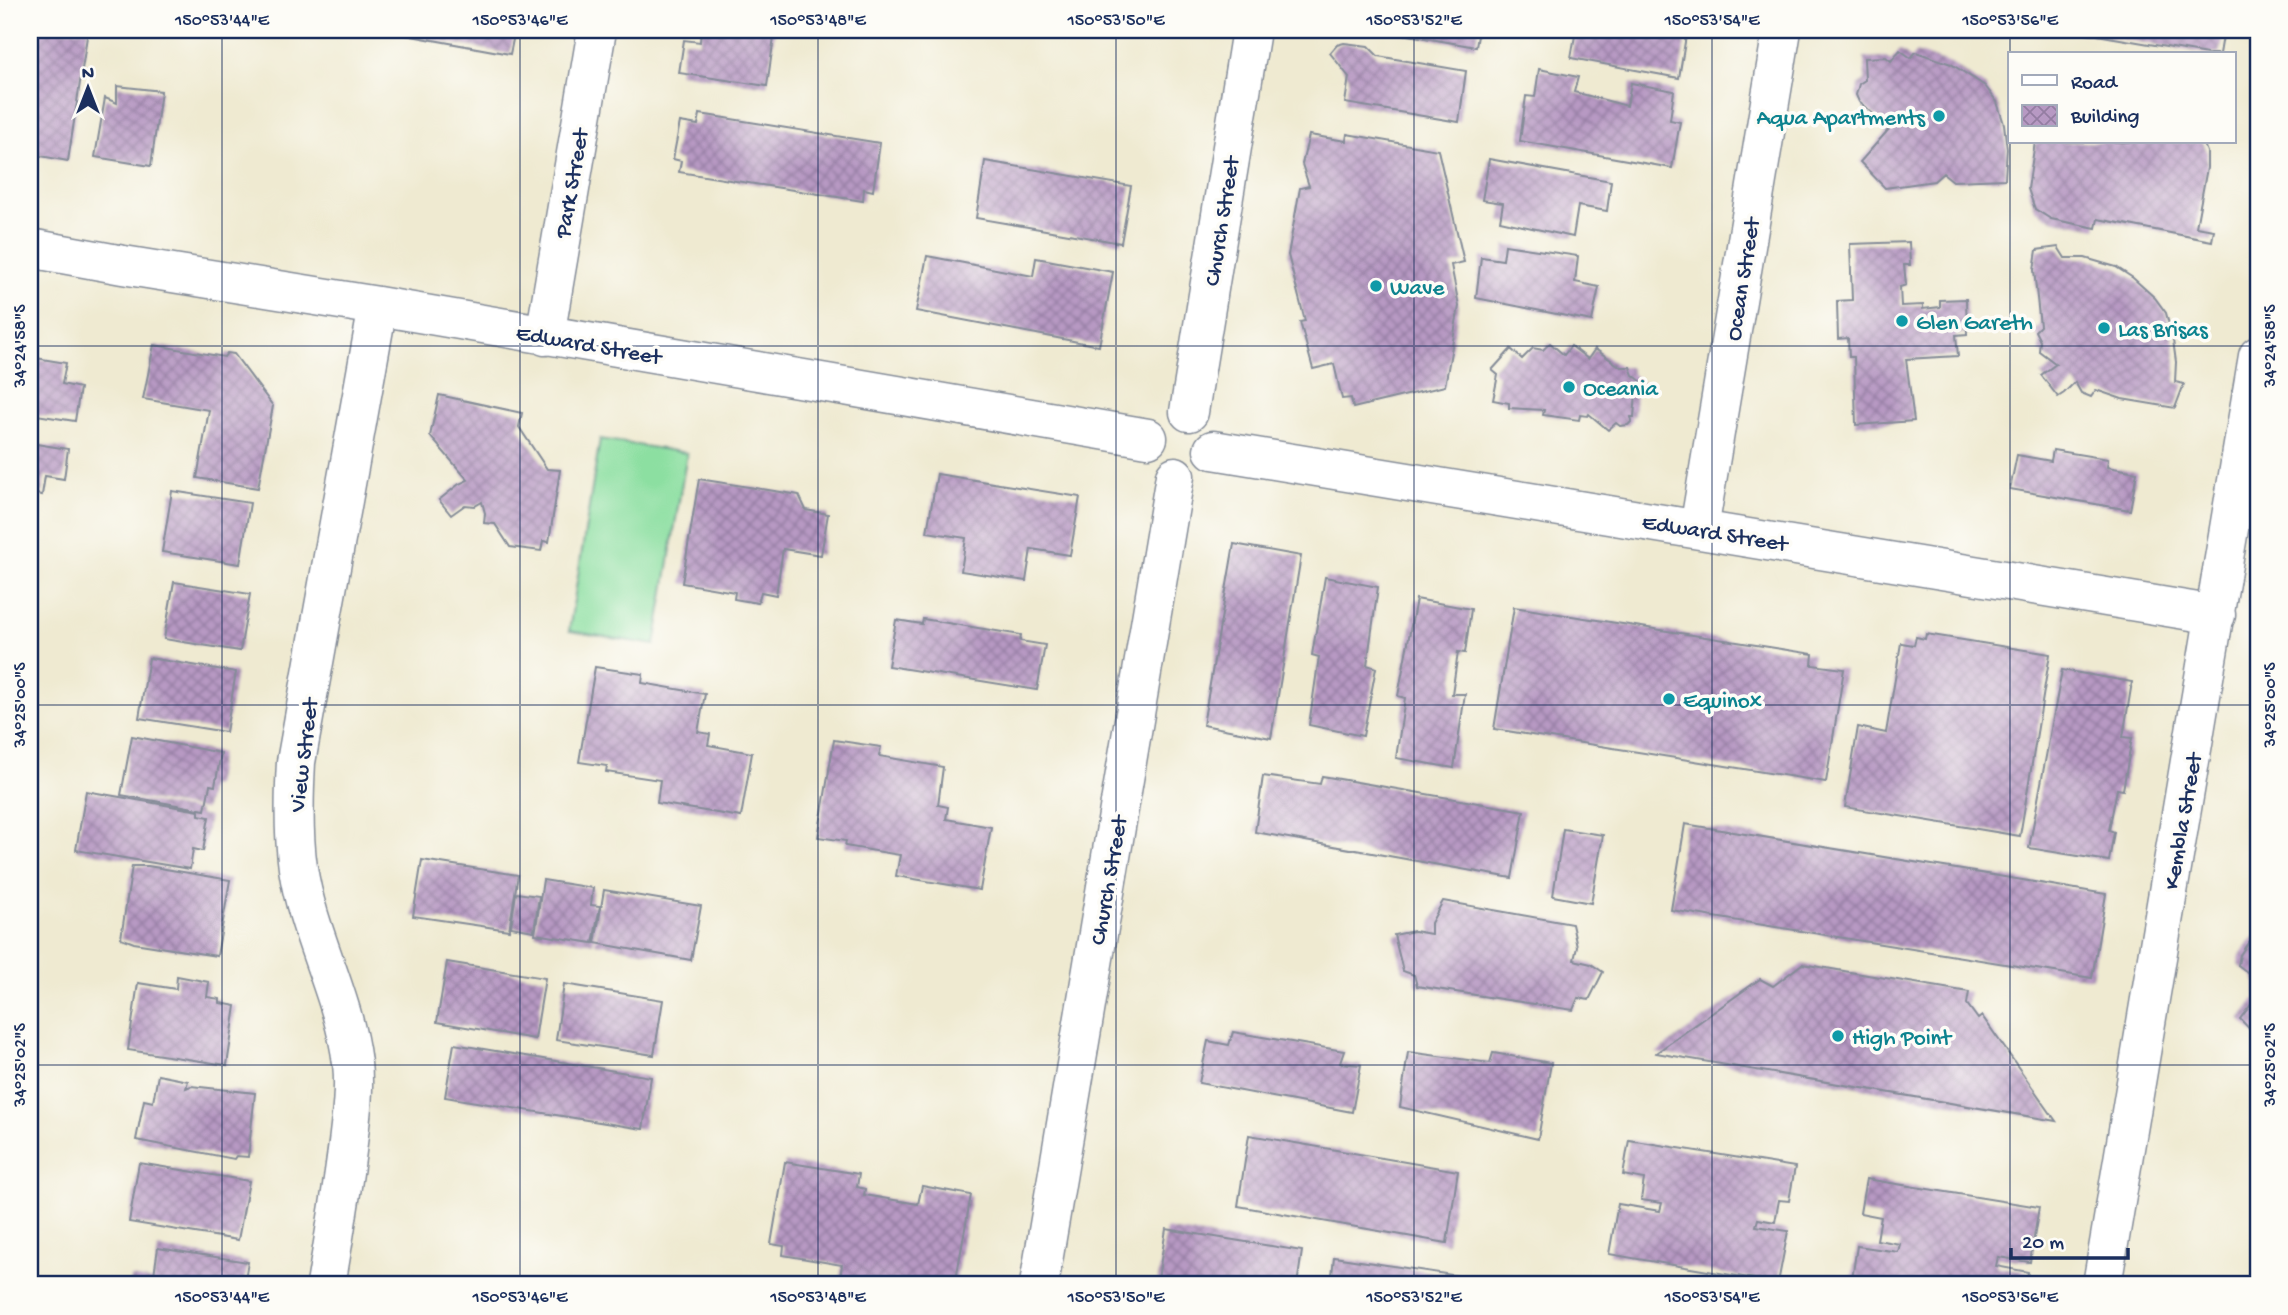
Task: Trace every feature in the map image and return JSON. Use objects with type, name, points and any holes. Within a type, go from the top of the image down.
[{"type":"street","name":"Park Street","points":[[545,336],[597,30]]},
{"type":"street","name":"Church Street","points":[[1189,412],[1251,30]]},
{"type":"street","name":"Ocean Street","points":[[1699,529],[1782,30]]},
{"type":"street","name":"Edward Street","points":[[30,248],[1148,438]]},
{"type":"street","name":"View Street","points":[[326,1285],[345,1171],[351,1117],[352,1065],[341,1009],[298,870],[293,816],[296,762],[378,306]]},
{"type":"street","name":"Kembla Street","points":[[2102,1285],[2258,356]]},
{"type":"street","points":[[1189,412],[1206,423],[1211,431],[1213,450],[1202,468],[1194,473],[1175,476],[1157,466],[1148,449],[1148,438],[1158,419],[1168,414],[1189,412]]},
{"type":"street","name":"Edward Street","points":[[1213,450],[2216,615]]},
{"type":"street","name":"Church Street","points":[[1039,1285],[1175,476]]},
{"type":"green space","points":[[600,439],[687,453],[655,645],[569,631]]},
{"type":"building","points":[[30,30],[88,30],[68,161],[30,154]]},
{"type":"building","points":[[378,30],[515,30],[510,54]]},
{"type":"building","points":[[701,30],[775,30],[767,86],[679,73],[684,40],[700,42]]},
{"type":"building","points":[[1380,30],[1479,30],[1476,47]]},
{"type":"building","points":[[1576,30],[1687,30],[1679,78],[1571,58]]},
{"type":"building","points":[[2068,30],[2224,30],[2220,52],[2195,52]]},
{"type":"building","points":[[1344,43],[1368,46],[1378,56],[1466,71],[1459,122],[1345,103],[1349,77],[1330,53],[1337,45]]},
{"type":"building","name":"Aqua Apartments","points":[[1900,50],[1911,58],[1916,52],[1951,64],[1985,86],[1997,102],[2004,124],[2007,149],[2005,179],[1953,181],[1943,173],[1934,181],[1885,188],[1860,162],[1890,128],[1859,102],[1856,95],[1859,84],[1865,80],[1864,58],[1886,57],[1891,61]]},
{"type":"building","points":[[1539,69],[1578,77],[1574,92],[1627,106],[1631,83],[1674,91],[1670,120],[1680,122],[1672,168],[1520,141],[1526,96],[1535,97]]},
{"type":"building","points":[[117,86],[161,91],[151,166],[95,157],[105,98],[117,103]]},
{"type":"building","points":[[700,114],[880,143],[873,191],[864,189],[863,201],[679,172],[681,161],[673,159],[680,122],[698,125]]},
{"type":"building","name":"Wave","points":[[1347,134],[1438,150],[1464,262],[1451,265],[1459,306],[1445,386],[1353,408],[1351,398],[1342,399],[1334,364],[1313,369],[1300,322],[1305,321],[1288,255],[1300,188],[1309,186],[1302,164],[1309,135],[1346,141]]},
{"type":"building","points":[[2035,144],[2204,144],[2207,152],[2207,168],[2196,227],[2214,230],[2212,241],[2098,219],[2096,228],[2051,219],[2035,209],[2028,189]]},
{"type":"building","points":[[1489,159],[1611,181],[1607,211],[1578,206],[1573,237],[1500,221],[1503,203],[1482,200]]},
{"type":"building","points":[[985,161],[1131,186],[1121,243],[976,218]]},
{"type":"building","name":"Glen Gareth","points":[[1909,242],[1910,265],[1904,265],[1906,285],[1900,287],[1901,306],[1923,305],[1923,309],[1940,307],[1940,300],[1966,299],[1967,334],[1956,335],[1958,356],[1906,359],[1914,421],[1856,425],[1854,357],[1849,357],[1848,338],[1838,339],[1837,301],[1852,300],[1850,244]]},
{"type":"building","points":[[1505,245],[1578,256],[1575,282],[1599,287],[1592,321],[1476,298],[1481,257],[1503,260]]},
{"type":"building","name":"Las Brisas","points":[[2058,247],[2065,258],[2085,258],[2116,267],[2155,298],[2166,313],[2176,362],[2175,382],[2184,384],[2175,408],[2122,399],[2096,390],[2091,397],[2081,393],[2075,382],[2058,397],[2041,375],[2056,364],[2039,351],[2040,341],[2035,331],[2040,326],[2034,270],[2037,250]]},
{"type":"building","points":[[927,256],[1033,276],[1036,258],[1113,272],[1099,346],[916,311]]},
{"type":"building","name":"Oceania","points":[[1550,343],[1564,355],[1571,346],[1588,359],[1595,349],[1621,367],[1630,367],[1633,375],[1646,385],[1638,388],[1634,417],[1631,417],[1632,421],[1628,425],[1620,426],[1616,423],[1608,430],[1589,414],[1580,415],[1579,420],[1543,415],[1544,410],[1509,408],[1509,403],[1493,400],[1498,375],[1492,370],[1511,349],[1522,359],[1533,348],[1543,350]]},
{"type":"building","points":[[154,345],[224,357],[227,353],[234,354],[273,406],[258,488],[197,478],[209,410],[143,399]]},
{"type":"building","points":[[30,357],[66,363],[62,384],[80,388],[75,421],[30,414]]},
{"type":"building","points":[[439,395],[522,413],[519,427],[547,469],[560,470],[549,542],[543,541],[541,551],[510,547],[495,524],[484,523],[482,502],[475,506],[465,505],[451,515],[439,500],[468,480],[430,436]]},
{"type":"building","points":[[30,443],[68,449],[64,479],[45,476],[42,495],[30,493]]},
{"type":"building","points":[[2053,450],[2108,459],[2107,467],[2137,472],[2130,510],[2010,489],[2017,455],[2051,461]]},
{"type":"building","points":[[937,474],[1080,497],[1070,555],[1031,549],[1026,581],[961,571],[966,538],[927,532]]},
{"type":"building","points":[[699,479],[799,495],[806,510],[828,514],[821,555],[783,549],[776,595],[761,592],[758,603],[734,599],[735,592],[682,583]]},
{"type":"building","points":[[172,491],[250,503],[240,564],[162,552]]},
{"type":"building","points":[[1234,544],[1301,556],[1271,738],[1203,725]]},
{"type":"building","points":[[1325,577],[1378,587],[1367,665],[1376,668],[1363,736],[1309,725],[1319,657],[1312,655]]},
{"type":"building","points":[[174,582],[250,594],[240,651],[164,639]]},
{"type":"building","points":[[1416,599],[1471,609],[1465,653],[1458,652],[1452,694],[1465,694],[1454,768],[1396,758],[1405,698],[1398,696]]},
{"type":"building","name":"Equinox","points":[[1514,607],[1813,654],[1812,665],[1844,669],[1826,782],[1494,729]]},
{"type":"building","points":[[923,619],[1021,635],[1020,641],[1045,645],[1037,690],[888,666],[896,620],[922,624]]},
{"type":"building","points":[[1926,634],[2050,654],[2020,836],[1845,807],[1858,727],[1886,733],[1901,643],[1914,645],[1916,637],[1925,639]]},
{"type":"building","points":[[30,657],[35,657],[31,681],[30,680]]},
{"type":"building","points":[[149,658],[236,672],[226,732],[139,718]]},
{"type":"building","points":[[595,667],[643,674],[642,683],[705,694],[698,732],[710,734],[708,745],[752,753],[741,817],[657,803],[660,780],[606,772],[607,766],[579,762]]},
{"type":"building","points":[[2062,670],[2132,682],[2123,737],[2132,738],[2123,790],[2117,789],[2109,830],[2114,832],[2109,861],[2029,848]]},
{"type":"building","points":[[132,736],[221,753],[215,786],[210,785],[205,810],[121,795]]},
{"type":"building","points":[[834,740],[881,747],[879,756],[943,767],[938,805],[948,807],[946,819],[991,827],[980,890],[896,876],[900,855],[845,846],[846,841],[818,837]]},
{"type":"building","points":[[1263,776],[1320,784],[1322,776],[1524,811],[1512,878],[1255,832]]},
{"type":"building","points":[[86,791],[199,811],[199,815],[209,817],[203,851],[193,849],[190,869],[76,850]]},
{"type":"building","points":[[1685,824],[2106,894],[2092,978],[1671,910]]},
{"type":"building","points":[[1563,829],[1603,835],[1591,903],[1553,896]]},
{"type":"building","points":[[422,860],[518,875],[509,930],[413,916]]},
{"type":"building","points":[[132,866],[148,866],[230,880],[217,956],[134,943],[121,938]]},
{"type":"building","points":[[543,880],[593,888],[591,905],[600,906],[593,943],[535,934]]},
{"type":"building","points":[[604,890],[701,906],[691,960],[595,943]]},
{"type":"building","points":[[516,893],[539,896],[534,931],[511,927]]},
{"type":"building","points":[[1443,901],[1572,924],[1577,947],[1574,960],[1591,964],[1603,972],[1589,1000],[1578,998],[1573,1010],[1417,986],[1414,975],[1403,971],[1394,935],[1414,931],[1431,934],[1431,923]]},
{"type":"building","points":[[2258,934],[2258,1038],[2240,1019],[2256,998],[2255,978],[2238,965],[2240,955]]},
{"type":"building","points":[[447,962],[545,978],[535,1039],[437,1022]]},
{"type":"building","name":"High Point","points":[[1802,964],[1969,992],[1967,1004],[1978,1019],[1982,1016],[2056,1121],[1656,1053],[1760,979],[1773,986]]},
{"type":"building","points":[[177,976],[209,982],[207,997],[236,1006],[227,1065],[128,1050],[138,983],[176,989]]},
{"type":"building","points":[[564,984],[663,1000],[654,1055],[556,1040]]},
{"type":"building","points":[[1233,1032],[1344,1051],[1340,1063],[1361,1065],[1352,1112],[1199,1083],[1208,1041],[1229,1045]]},
{"type":"building","points":[[454,1044],[651,1077],[643,1129],[445,1097]]},
{"type":"building","points":[[1408,1052],[1490,1063],[1493,1053],[1551,1063],[1538,1139],[1400,1107]]},
{"type":"building","points":[[158,1075],[188,1081],[186,1088],[191,1086],[255,1093],[248,1157],[236,1156],[234,1159],[136,1140],[144,1100],[153,1102]]},
{"type":"building","points":[[1249,1135],[1458,1171],[1447,1243],[1238,1206]]},
{"type":"building","points":[[1629,1140],[1795,1167],[1789,1201],[1779,1200],[1775,1222],[1758,1219],[1756,1226],[1788,1231],[1778,1283],[1609,1254],[1618,1204],[1660,1211],[1662,1203],[1641,1200],[1644,1179],[1623,1175]]},
{"type":"building","points":[[785,1162],[859,1174],[857,1187],[865,1189],[864,1195],[918,1204],[922,1186],[971,1195],[955,1285],[839,1285],[842,1265],[783,1255],[784,1246],[771,1244]]},
{"type":"building","points":[[139,1163],[249,1181],[238,1240],[129,1222]]},
{"type":"building","points":[[1866,1179],[2039,1207],[2030,1262],[1998,1257],[1996,1266],[2028,1272],[2026,1285],[1851,1285],[1857,1246],[1898,1252],[1900,1244],[1877,1240],[1881,1217],[1860,1213]]},
{"type":"building","points":[[1166,1229],[1302,1251],[1297,1285],[1157,1285]]},
{"type":"building","points":[[158,1248],[248,1262],[244,1285],[130,1285],[131,1277],[153,1281]]},
{"type":"building","points":[[1334,1257],[1472,1278],[1471,1285],[1331,1285]]},
{"type":"place","name":"Aqua Apartments","points":[[1939,116]]},
{"type":"place","name":"Wave","points":[[1376,286]]},
{"type":"place","name":"Glen Gareth","points":[[1902,321]]},
{"type":"place","name":"Las Brisas","points":[[2104,328]]},
{"type":"place","name":"Oceania","points":[[1569,387]]},
{"type":"place","name":"Equinox","points":[[1669,699]]},
{"type":"place","name":"High Point","points":[[1838,1036]]}]
